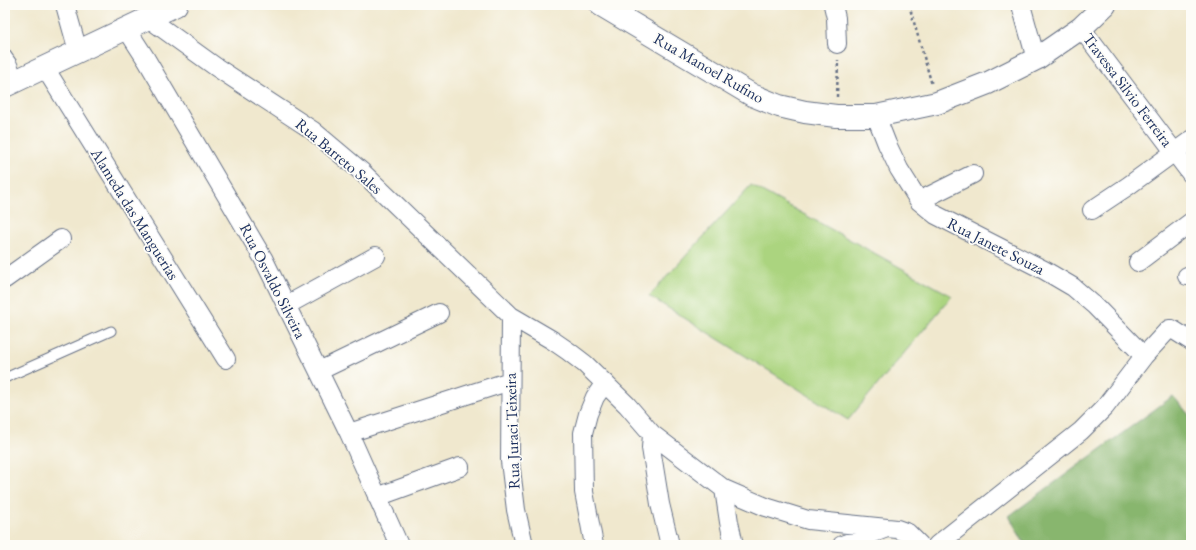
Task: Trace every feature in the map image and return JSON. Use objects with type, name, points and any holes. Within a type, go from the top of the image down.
[{"type":"main road","points":[[12,83],[176,5]]},
{"type":"main road","name":"Rua Manoel Rufino","points":[[601,5],[752,95],[779,106],[805,112],[836,116],[876,116],[937,103],[988,83],[1036,59],[1081,28],[1106,5]]},
{"type":"street","points":[[65,5],[78,51]]},
{"type":"street","points":[[833,5],[836,18],[837,44]]},
{"type":"street","points":[[1021,5],[1036,59]]},
{"type":"street","name":"Rua Barreto Sales","points":[[148,18],[216,67],[312,130],[362,172],[511,316],[552,340],[585,364],[627,405],[652,434],[724,489],[766,507],[808,520],[897,528],[908,533],[920,545]]},
{"type":"street","name":"Rua Osvaldo Silveira","points":[[126,28],[146,59],[264,258],[349,433],[399,545]]},
{"type":"street","name":"Travessa Silvio Ferreira","points":[[1081,28],[1191,174]]},
{"type":"street","name":"Alameda das Manguerias","points":[[45,68],[226,359]]},
{"type":"street","name":"Rua Janete Souza","points":[[876,116],[896,162],[919,201],[936,215],[1044,270],[1073,287],[1095,306],[1144,356]]},
{"type":"street","points":[[1092,210],[1191,140]]},
{"type":"street","points":[[919,201],[973,174]]},
{"type":"street","points":[[1138,262],[1191,222]]},
{"type":"street","points":[[5,279],[61,239]]},
{"type":"street","points":[[286,305],[376,256]]},
{"type":"street","points":[[319,371],[439,313]]},
{"type":"street","name":"Rua Juraci Teixeira","points":[[511,316],[510,461],[516,510],[524,545]]},
{"type":"street","points":[[937,545],[1081,431],[1105,407],[1144,356],[1169,329],[1176,330],[1191,341]]},
{"type":"street","points":[[349,433],[510,381]]},
{"type":"street","points":[[594,545],[584,492],[583,433],[588,414],[595,397],[605,383]]},
{"type":"street","points":[[652,434],[651,448],[660,504],[670,545]]},
{"type":"street","points":[[378,497],[460,467]]},
{"type":"street","points":[[724,489],[734,545]]},
{"type":"street","points":[[842,545],[887,528]]},
{"type":"lane","points":[[5,52],[12,63],[12,83]]},
{"type":"lane","points":[[5,378],[110,332]]},
{"type":"path","points":[[909,5],[937,103]]},
{"type":"path","points":[[837,44],[837,100]]},
{"type":"green space","points":[[751,185],[952,296],[848,420],[649,296]]},
{"type":"green space","points":[[1173,396],[1191,417],[1191,545],[1025,545],[1009,516]]}]
